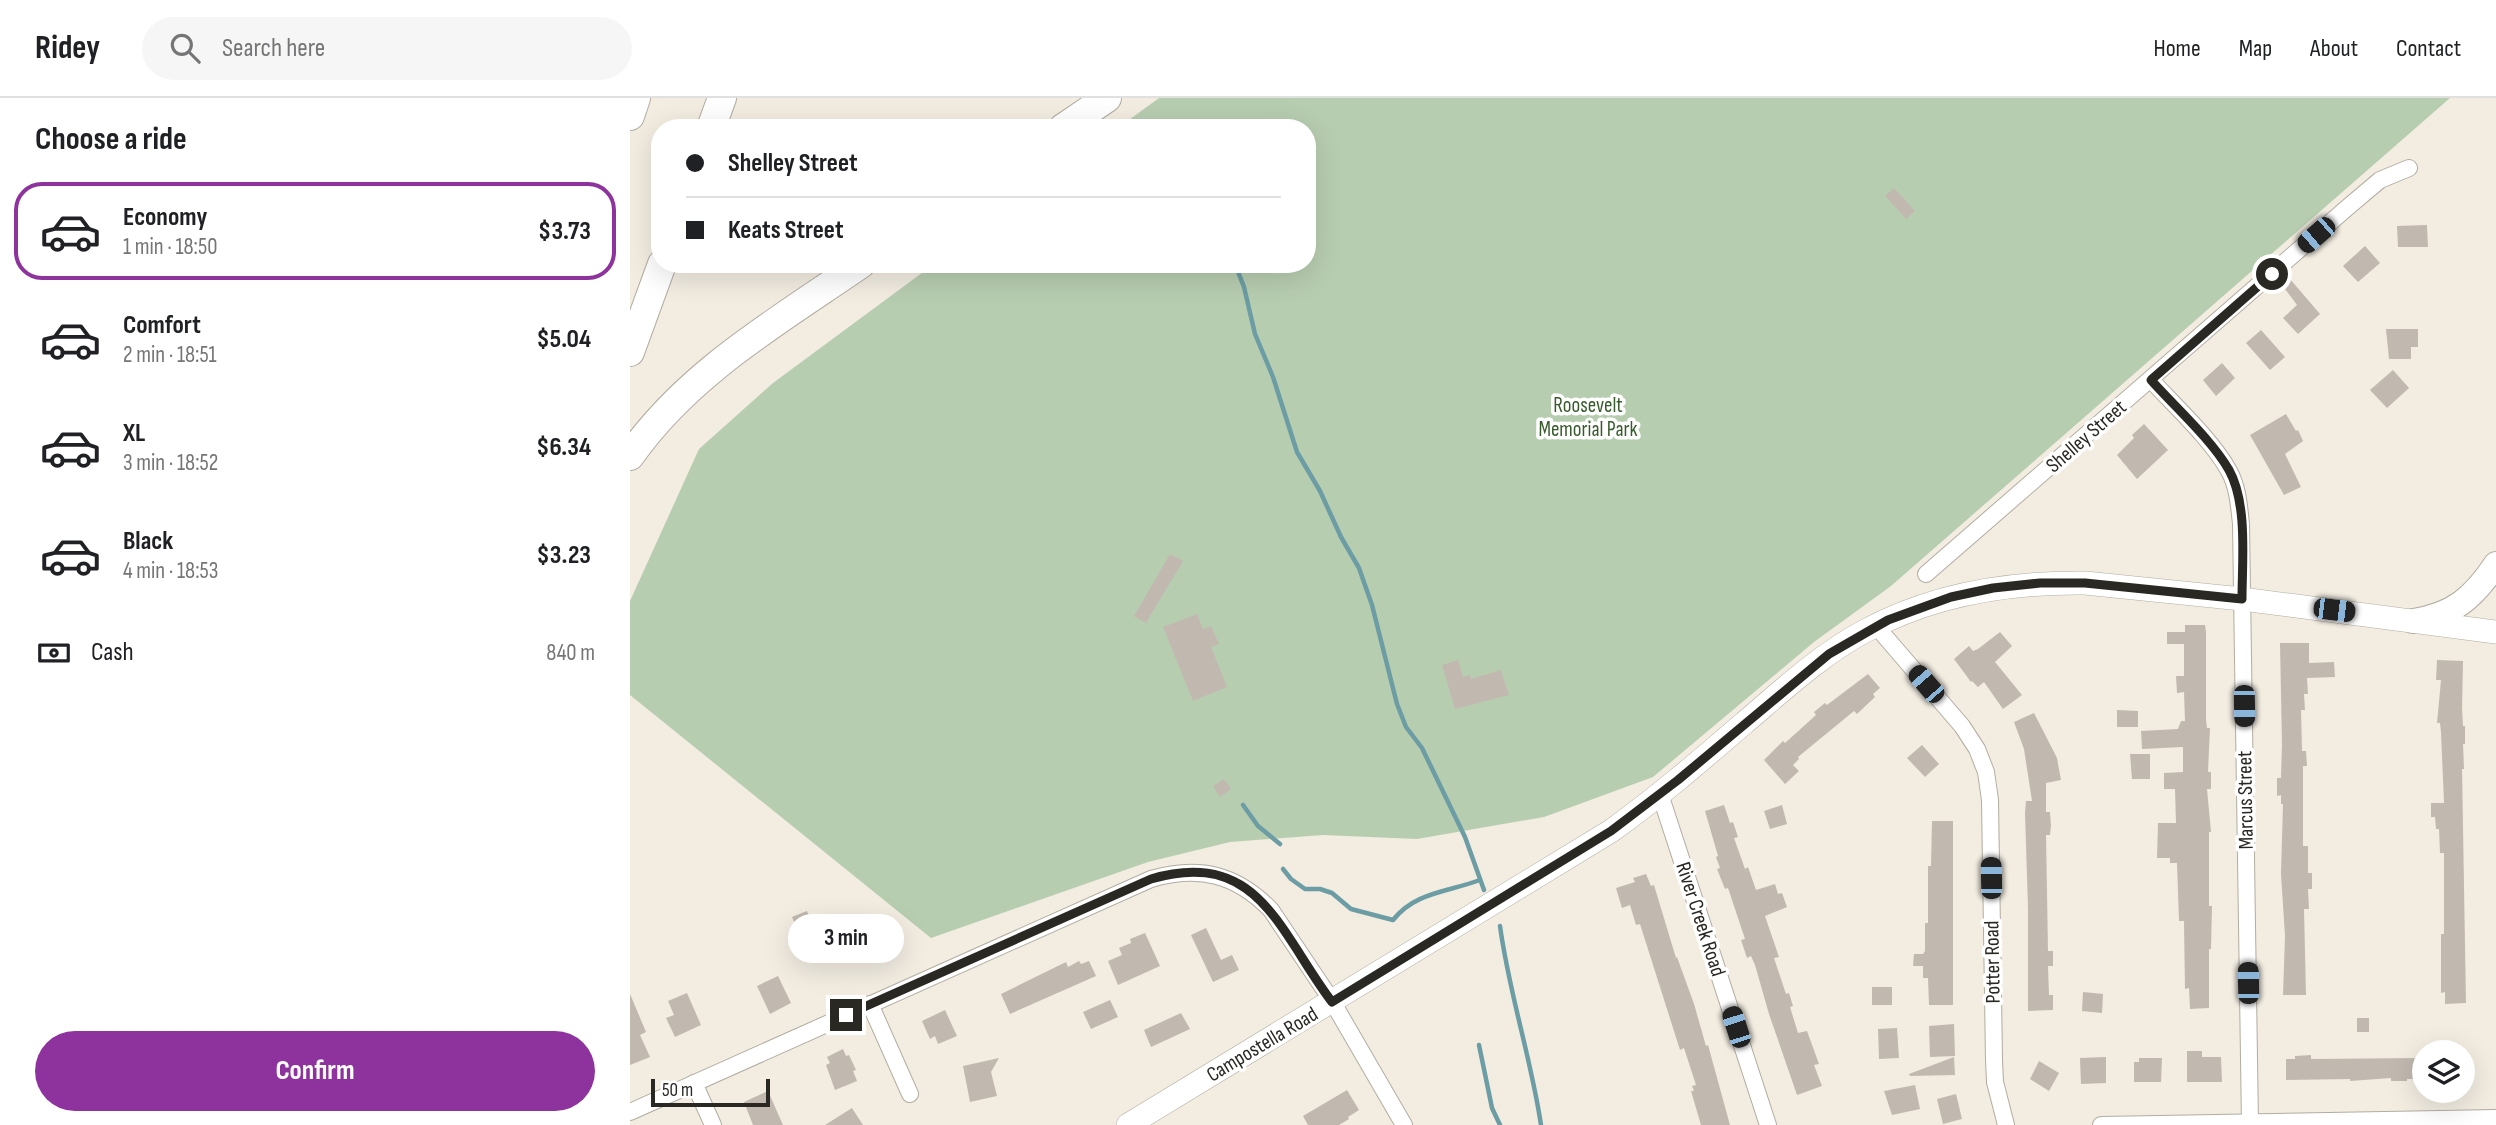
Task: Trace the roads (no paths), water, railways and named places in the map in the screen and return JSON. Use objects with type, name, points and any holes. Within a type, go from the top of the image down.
[{"type":"highway","points":[[630,116],[636,98]]},
{"type":"highway","points":[[714,119],[722,98]]},
{"type":"highway","points":[[1076,119],[1107,98]]},
{"type":"highway","points":[[630,352],[659,273]]},
{"type":"highway","points":[[630,456],[656,423],[712,369],[848,273]]},
{"type":"main road","points":[[2413,621],[2448,612],[2464,602],[2481,586],[2496,564]]},
{"type":"main road","name":"Campostella Road","points":[[1128,1125],[1611,831],[1660,794],[1829,654],[1876,626],[1951,597],[2021,584],[2085,583],[2242,599],[2496,632]]},
{"type":"street","name":"Shelley Street","points":[[1926,574],[2381,180],[2409,168]]},
{"type":"street","name":"Marcus Street","points":[[2151,380],[2203,436],[2229,471],[2237,490],[2241,524],[2250,1123]]},
{"type":"street","name":"Potter Road","points":[[1876,626],[1962,726],[1977,750],[1986,772],[1990,800],[1994,1071],[2006,1125]]},
{"type":"street","name":"River Creek Road","points":[[1660,794],[1768,1125]]},
{"type":"street","points":[[630,1112],[1151,879],[1184,872],[1205,873],[1231,880],[1259,898],[1277,918],[1332,1002],[1404,1125]]},
{"type":"street","points":[[870,1004],[911,1094]]},
{"type":"street","points":[[694,1083],[713,1125]]},
{"type":"street","points":[[2101,1125],[2496,1118]]},
{"type":"waterway","points":[[1239,273],[1255,334],[1273,377],[1297,452],[1359,568],[1372,605],[1397,704],[1406,727],[1422,748],[1465,837],[1484,890]]},
{"type":"waterway","points":[[1243,805],[1258,826],[1280,844]]},
{"type":"waterway","points":[[1283,869],[1305,889],[1320,889],[1332,893],[1351,909],[1393,920],[1422,898],[1480,880]]},
{"type":"waterway","points":[[1500,926],[1541,1125]]},
{"type":"waterway","points":[[1479,1045],[1492,1108],[1500,1125]]},
{"type":"park label","name":"Roosevelt Memorial Park","points":[[1588,417]]}]
